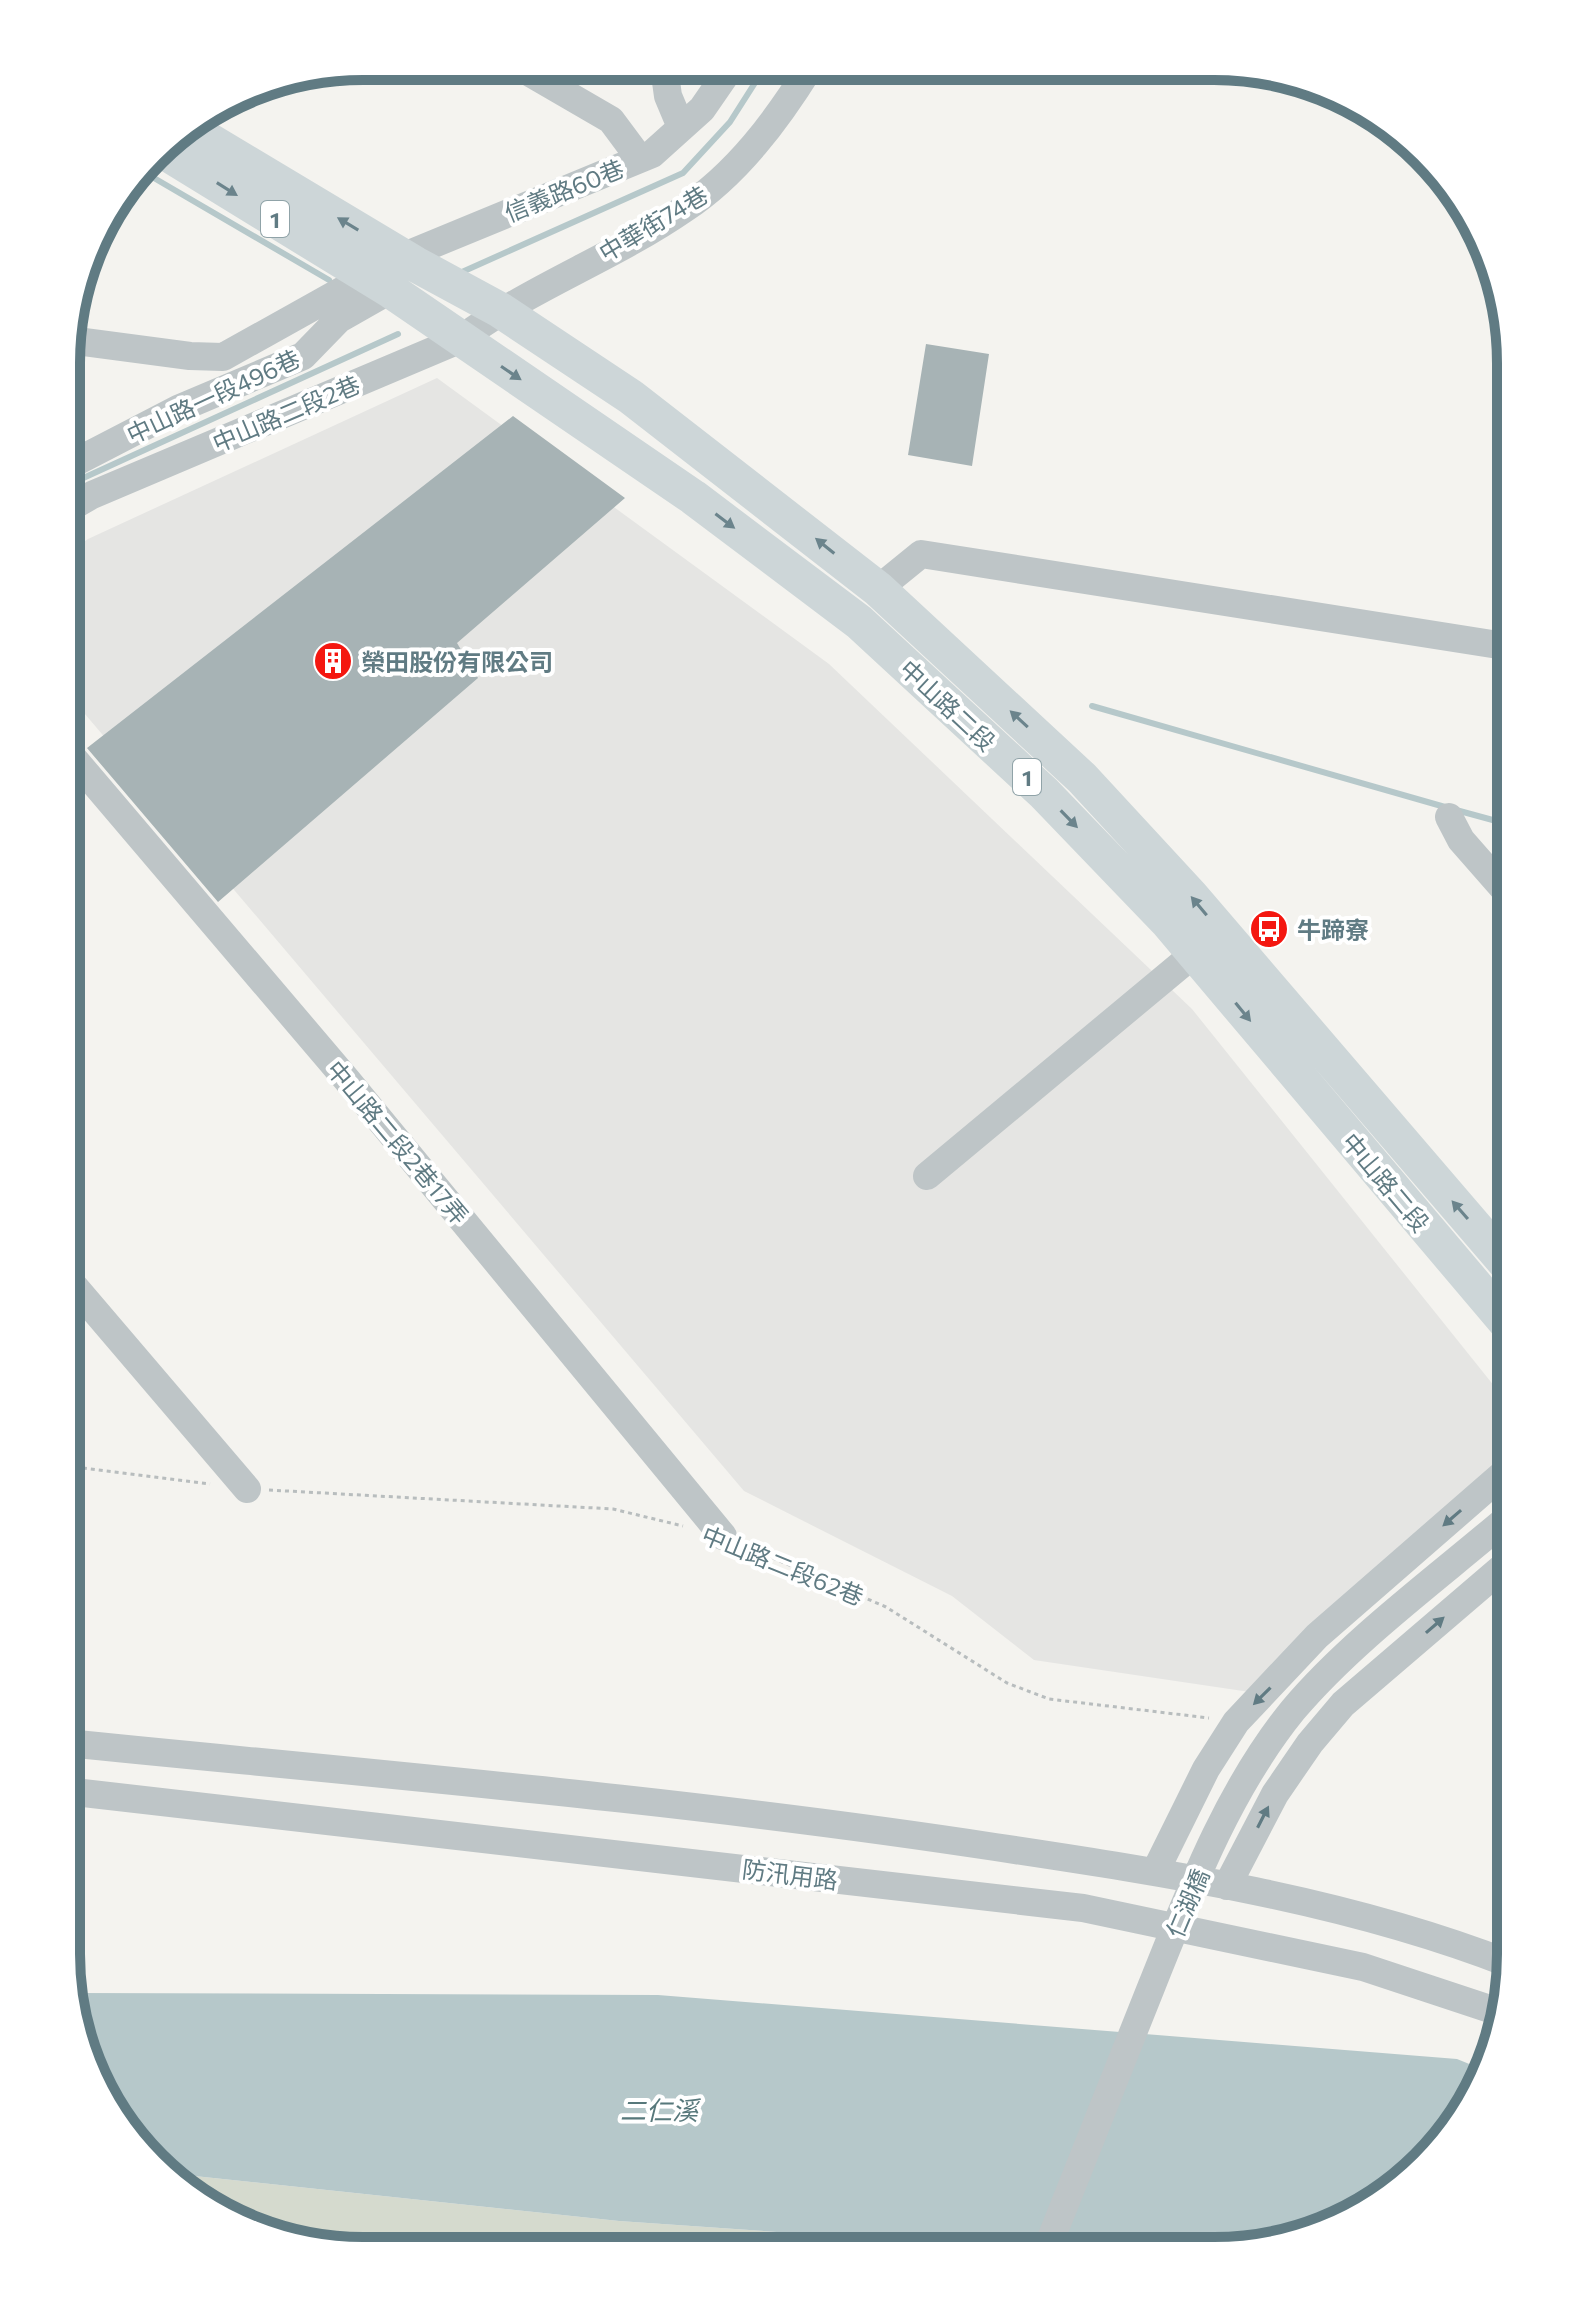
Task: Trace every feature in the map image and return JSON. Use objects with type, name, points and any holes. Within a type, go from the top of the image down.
[{"type":"main road","name":"1","points":[[197,134],[394,272]]},
{"type":"main road","name":"1","points":[[172,155],[394,272]]},
{"type":"main road","name":"中山路二段","points":[[394,272],[487,304],[631,397],[878,589],[1082,778],[1191,896],[1496,1252]]},
{"type":"main road","name":"中山路二段","points":[[394,272],[453,335],[693,497],[859,622],[1044,793],[1195,953],[1496,1311]]},
{"type":"street","name":"中華街74巷","points":[[487,304],[683,210],[713,187],[782,112],[802,80]]},
{"type":"street","points":[[543,81],[611,120],[640,159]]},
{"type":"street","points":[[666,81],[668,96],[681,127]]},
{"type":"street","name":"信義路60巷","points":[[394,272],[652,154],[702,109],[722,81]]},
{"type":"street","points":[[81,342],[190,356],[223,357],[394,272]]},
{"type":"street","name":"中山路一段496巷","points":[[80,460],[178,409],[303,356],[339,319],[394,272]]},
{"type":"street","name":"中山路二段2巷","points":[[80,502],[453,335],[487,304]]},
{"type":"street","points":[[878,589],[921,554],[1497,645]]},
{"type":"street","name":"中山路二段2巷17弄","points":[[80,766],[358,1092],[723,1536]]},
{"type":"street","points":[[1449,817],[1461,840],[1497,881]]},
{"type":"street","points":[[927,1176],[1195,953]]},
{"type":"street","points":[[80,1293],[247,1489]]},
{"type":"street","points":[[1155,1872],[1206,1769],[1236,1722],[1317,1636],[1496,1480]]},
{"type":"street","name":"仁湖橋","points":[[1052,2237],[1222,1821],[1293,1710],[1340,1663],[1496,1528]]},
{"type":"street","points":[[1227,1886],[1275,1794],[1310,1743],[1343,1704],[1496,1573]]},
{"type":"street","points":[[80,1744],[698,1807],[920,1835],[1227,1886],[1416,1930],[1496,1959]]},
{"type":"street","name":"防汛用路","points":[[80,1793],[1083,1908],[1363,1967],[1492,2010]]},
{"type":"path","name":"中山路二段62巷","points":[[80,1468],[247,1489],[613,1509],[723,1536],[886,1607],[1007,1683],[1049,1699],[1236,1722]]},
{"type":"shaded area","points":[[437,378],[829,664],[1192,1009],[1496,1389],[1496,1466],[1250,1692],[1034,1660],[952,1596],[744,1491],[80,708],[80,545]]},
{"type":"shaded area","points":[[188,2175],[619,2221],[849,2237],[326,2235],[272,2222],[238,2208]]},
{"type":"shaded area","points":[[1258,2234],[1214,2237],[1068,2237]]},
{"type":"water","name":"二仁溪","points":[[82,1993],[658,1995],[1457,2059],[1473,2066],[1449,2111],[1427,2140],[1400,2167],[1339,2208],[1269,2232],[1068,2237],[849,2237],[619,2221],[188,2175],[150,2140],[118,2095],[95,2045]]},
{"type":"building","points":[[926,344],[989,354],[972,466],[908,455]]},
{"type":"building","name":"榮田股份有限公司","points":[[513,416],[625,498],[457,643],[478,678],[218,902],[87,748]]},
{"type":"waterway","points":[[462,272],[683,173],[730,122],[756,81]]},
{"type":"waterway","points":[[151,176],[329,280]]},
{"type":"waterway","points":[[80,480],[398,334]]},
{"type":"waterway","points":[[1092,706],[1445,807]]},
{"type":"waterway","points":[[1456,810],[1497,821]]},
{"type":"place","name":"榮田股份有限公司","points":[[333,661]]},
{"type":"place","name":"牛蹄寮","points":[[1269,929]]}]
